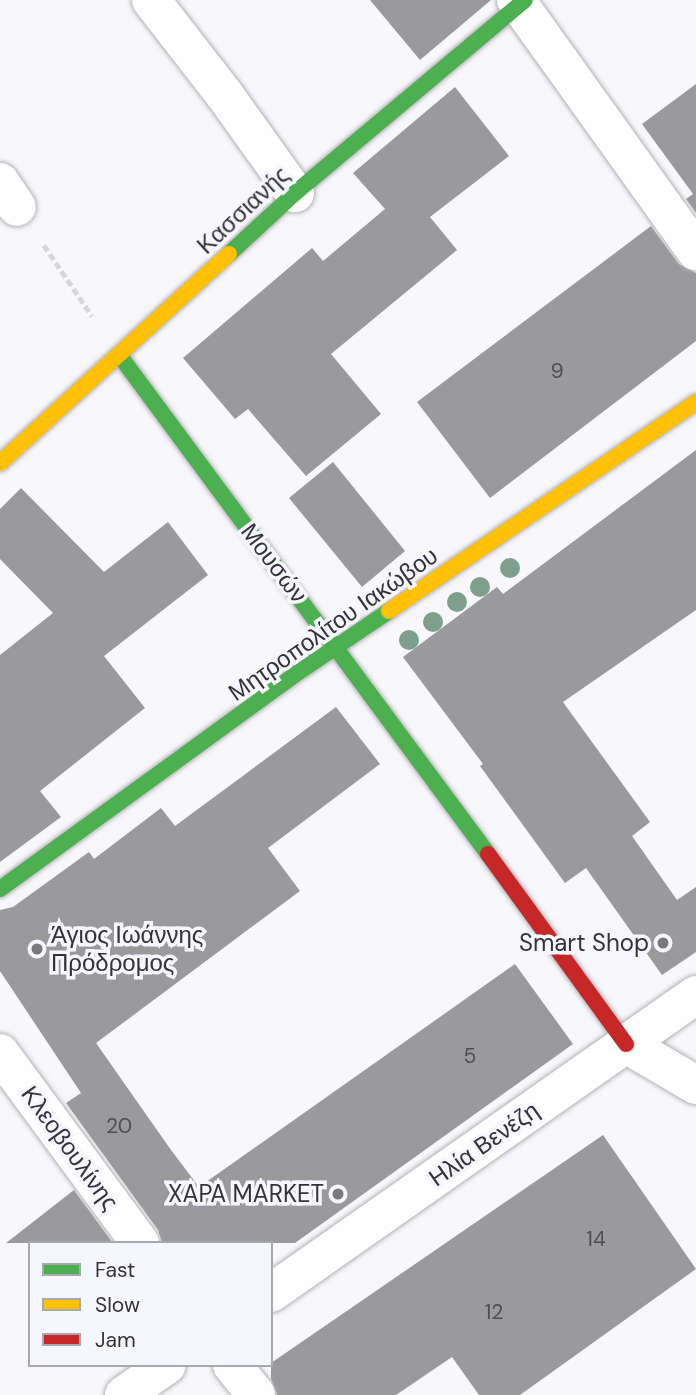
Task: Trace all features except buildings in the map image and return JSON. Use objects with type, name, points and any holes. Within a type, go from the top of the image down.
[{"type":"street","points":[[151,0],[224,93],[295,193]]},
{"type":"street","points":[[520,2],[696,251]]},
{"type":"street","name":"Κασσιανής","points":[[0,463],[295,193],[520,2]]},
{"type":"street","name":"Μουσών","points":[[120,356],[338,648],[626,1044]]},
{"type":"street","name":"Μητροπολίτου Ιακώβου","points":[[0,889],[338,648],[696,401]]},
{"type":"street","name":"Ηλία Βενέζη","points":[[273,1292],[696,995]]},
{"type":"street","points":[[626,1044],[696,1085]]},
{"type":"street","name":"Κλεοβουλίνης","points":[[0,1053],[139,1241]]},
{"type":"street","points":[[124,1395],[164,1367]]},
{"type":"street","points":[[234,1367],[256,1395]]},
{"type":"path","points":[[9,194],[120,356]]},
{"type":"traffic: fast","points":[[229,254],[295,193],[525,0]]},
{"type":"traffic: fast","points":[[120,356],[488,854]]},
{"type":"traffic: fast","points":[[0,889],[299,672],[389,611]]},
{"type":"traffic: slow","points":[[0,463],[229,254]]},
{"type":"traffic: slow","points":[[389,611],[696,402]]},
{"type":"traffic: jam","points":[[488,854],[626,1044]]},
{"type":"place","name":"Smart Shop","points":[[663,943]]},
{"type":"place","name":"Άγιος Ιωάννης Πρόδρομος","points":[[37,949]]},
{"type":"place","name":"XAPA MARKET","points":[[338,1194]]}]
